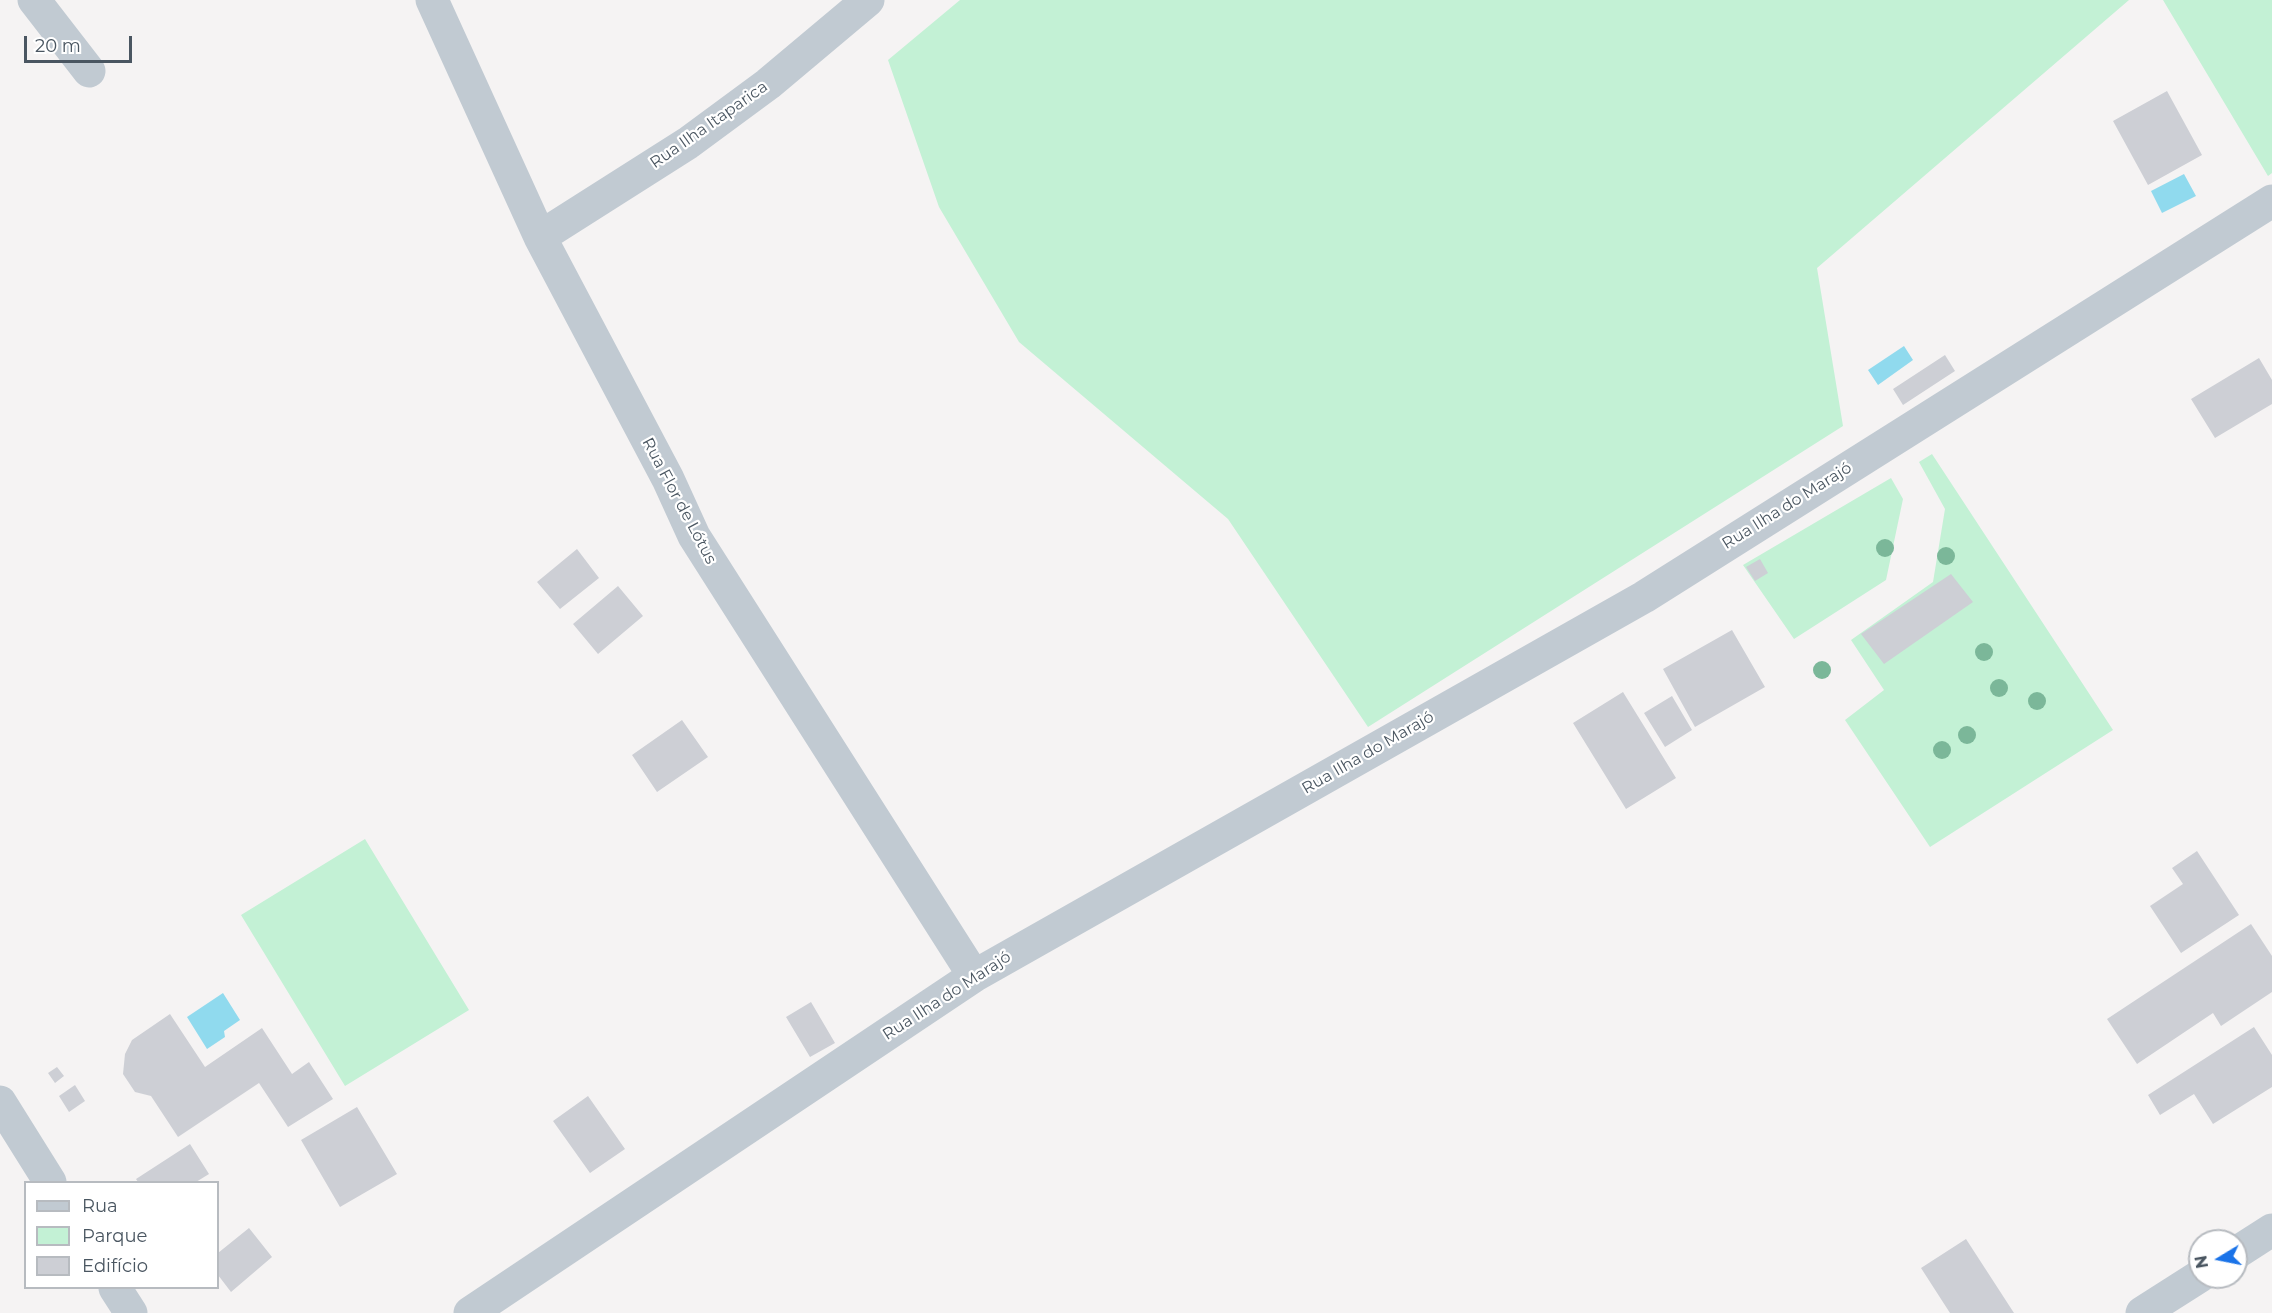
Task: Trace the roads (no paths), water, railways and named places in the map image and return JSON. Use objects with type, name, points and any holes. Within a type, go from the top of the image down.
[{"type":"street","points":[[34,0],[89,71]]},
{"type":"street","name":"Rua Flor de Lótus","points":[[432,0],[540,237],[668,479],[694,536],[974,976]]},
{"type":"street","name":"Rua Ilha Itaparica","points":[[540,237],[688,143],[768,84],[868,0]]},
{"type":"street","name":"Rua Ilha do Marajó","points":[[470,1313],[974,976],[1644,597],[2272,201]]},
{"type":"street","points":[[0,1102],[49,1181]]},
{"type":"street","points":[[2248,1245],[2272,1230]]},
{"type":"street","points":[[2142,1313],[2188,1284]]},
{"type":"street","points":[[116,1289],[131,1313]]},
{"type":"water","points":[[2184,174],[2196,196],[2162,213],[2151,191]]},
{"type":"water","points":[[1904,346],[1913,360],[1878,385],[1868,370]]},
{"type":"water","points":[[223,993],[240,1020],[224,1031],[225,1037],[207,1049],[187,1017]]}]
